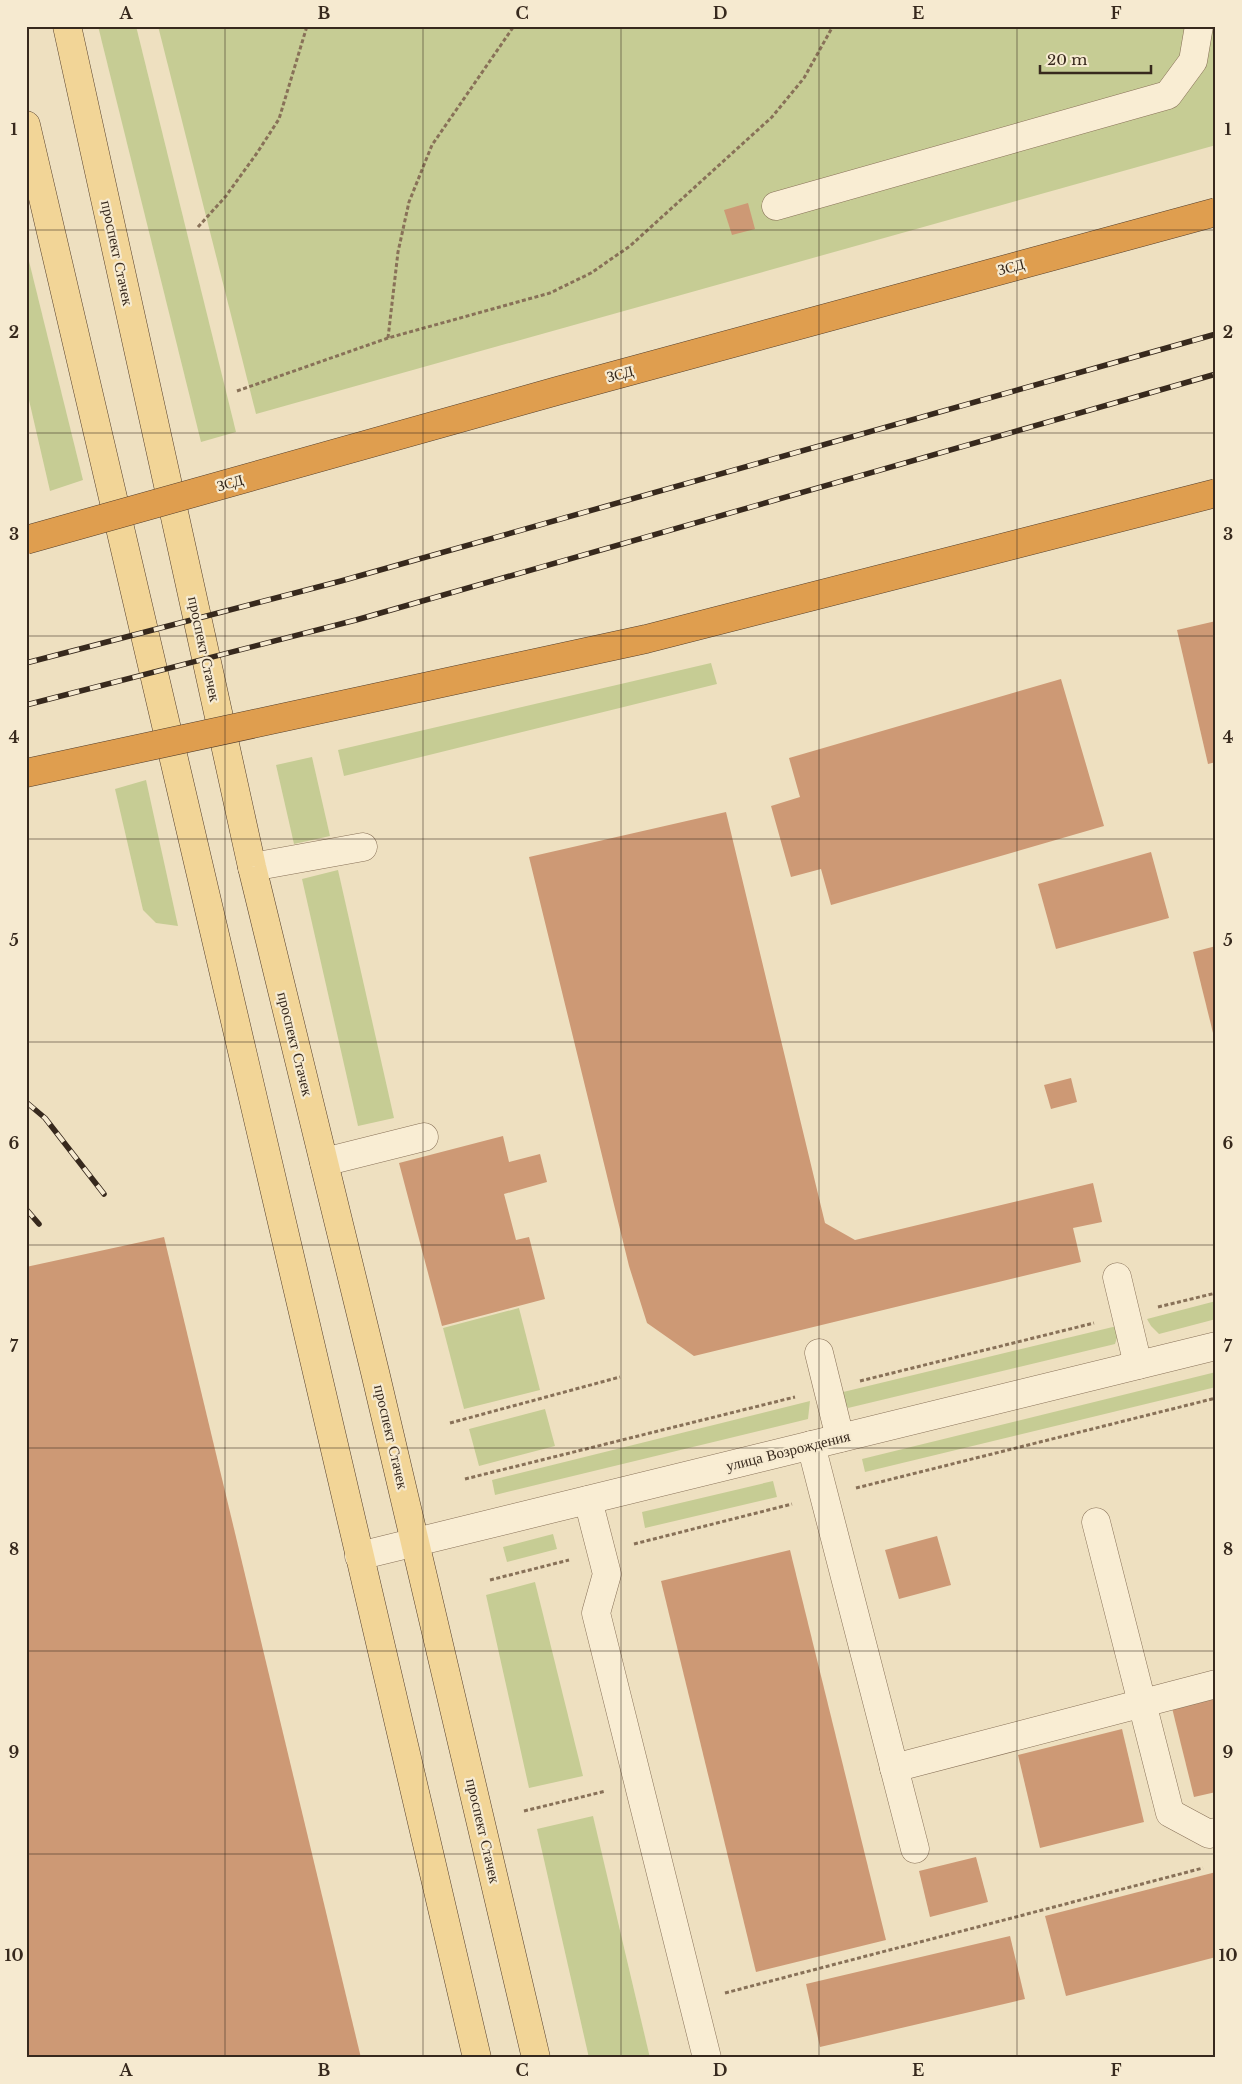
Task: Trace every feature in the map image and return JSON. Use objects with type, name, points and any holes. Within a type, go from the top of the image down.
[{"type":"highway","name":"ЗСД","points":[[26,540],[566,388],[1216,212]]},
{"type":"highway","points":[[26,773],[646,639],[1216,493]]},
{"type":"main road","name":"проспект Стачек","points":[[67,26],[252,867],[416,1542],[536,2058]]},
{"type":"main road","points":[[26,125],[32,171],[477,2058]]},
{"type":"street","points":[[776,206],[1168,95],[1193,61],[1199,26]]},
{"type":"street","points":[[252,867],[363,847]]},
{"type":"street","points":[[324,1162],[424,1137]]},
{"type":"street","points":[[1117,1277],[1138,1365]]},
{"type":"street","name":"улица Возрождения","points":[[359,1556],[1216,1346]]},
{"type":"street","points":[[819,1353],[840,1438]]},
{"type":"street","points":[[811,1445],[916,1849]]},
{"type":"street","points":[[588,1500],[607,1574],[596,1612],[707,2058]]},
{"type":"street","points":[[1096,1522],[1170,1812],[1209,1834],[1216,1832]]},
{"type":"street","points":[[894,1768],[1216,1684]]},
{"type":"path","points":[[198,227],[226,196],[257,154],[279,119],[307,26]]},
{"type":"path","points":[[388,338],[398,252],[412,194],[432,145],[514,26]]},
{"type":"path","points":[[237,391],[388,338],[550,293],[591,273],[630,246],[772,117],[804,78],[833,26]]},
{"type":"path","points":[[450,1423],[620,1377]]},
{"type":"path","points":[[524,1811],[638,1783]]},
{"type":"path","points":[[693,2001],[1206,1867]]},
{"type":"green space","points":[[98,26],[136,26],[236,432],[201,442]]},
{"type":"green space","points":[[158,26],[1216,26],[1216,145],[256,414]]},
{"type":"green space","points":[[26,249],[83,480],[50,491],[26,387]]},
{"type":"green space","points":[[711,663],[717,684],[344,776],[338,750]]},
{"type":"green space","points":[[312,757],[330,836],[294,844],[276,765]]},
{"type":"green space","points":[[146,780],[178,926],[156,923],[143,910],[115,789]]},
{"type":"green space","points":[[338,870],[394,1118],[358,1126],[302,879]]},
{"type":"green space","points":[[1216,1301],[1216,1319],[1159,1334],[1147,1319]]},
{"type":"green space","points":[[519,1308],[540,1390],[464,1409],[443,1328]]},
{"type":"green space","points":[[1117,1326],[1118,1335],[1115,1344],[848,1408],[839,1393]]},
{"type":"green space","points":[[1216,1372],[1216,1387],[865,1472],[862,1459]]},
{"type":"green space","points":[[810,1401],[808,1419],[495,1495],[492,1480]]},
{"type":"green space","points":[[545,1409],[555,1446],[479,1466],[469,1429]]},
{"type":"green space","points":[[773,1481],[777,1497],[645,1528],[642,1512]]},
{"type":"green space","points":[[553,1534],[557,1549],[507,1562],[503,1547]]},
{"type":"green space","points":[[535,1582],[583,1776],[529,1788],[486,1595]]},
{"type":"green space","points":[[593,1816],[650,2058],[589,2058],[537,1829]]},
{"type":"building","points":[[748,203],[755,229],[732,235],[724,210]]},
{"type":"building","points":[[1216,621],[1216,762],[1208,764],[1177,630]]},
{"type":"building","points":[[1061,679],[1104,826],[831,905],[821,869],[791,877],[771,806],[800,797],[789,758]]},
{"type":"building","points":[[726,812],[825,1223],[855,1240],[1093,1183],[1102,1222],[1073,1228],[1081,1262],[694,1356],[647,1323],[629,1266],[529,857]]},
{"type":"building","points":[[1151,852],[1169,918],[1056,949],[1038,884]]},
{"type":"building","points":[[1216,946],[1216,1041],[1215,1041],[1193,952]]},
{"type":"building","points":[[1071,1078],[1077,1102],[1051,1109],[1044,1085]]},
{"type":"building","points":[[503,1136],[509,1162],[540,1154],[547,1182],[504,1194],[516,1240],[529,1237],[545,1299],[442,1326],[399,1163]]},
{"type":"building","points":[[164,1237],[361,2058],[26,2058],[26,1267]]},
{"type":"building","points":[[937,1536],[951,1585],[899,1599],[885,1550]]},
{"type":"building","points":[[790,1550],[886,1940],[756,1972],[661,1581]]},
{"type":"building","points":[[1216,1697],[1216,1792],[1194,1797],[1172,1708]]},
{"type":"building","points":[[1122,1729],[1144,1822],[1040,1848],[1018,1755]]},
{"type":"building","points":[[976,1857],[988,1902],[930,1917],[919,1871]]},
{"type":"building","points":[[1216,1872],[1216,1957],[1066,1996],[1045,1916]]},
{"type":"building","points":[[1010,1936],[1025,1999],[820,2047],[806,1984]]},
{"type":"railway","points":[[26,663],[341,581],[1216,334]]},
{"type":"railway","points":[[26,705],[356,620],[1216,374]]},
{"type":"railway","points":[[26,1102],[45,1118],[104,1194]]},
{"type":"railway","points":[[26,1209],[39,1224]]}]
